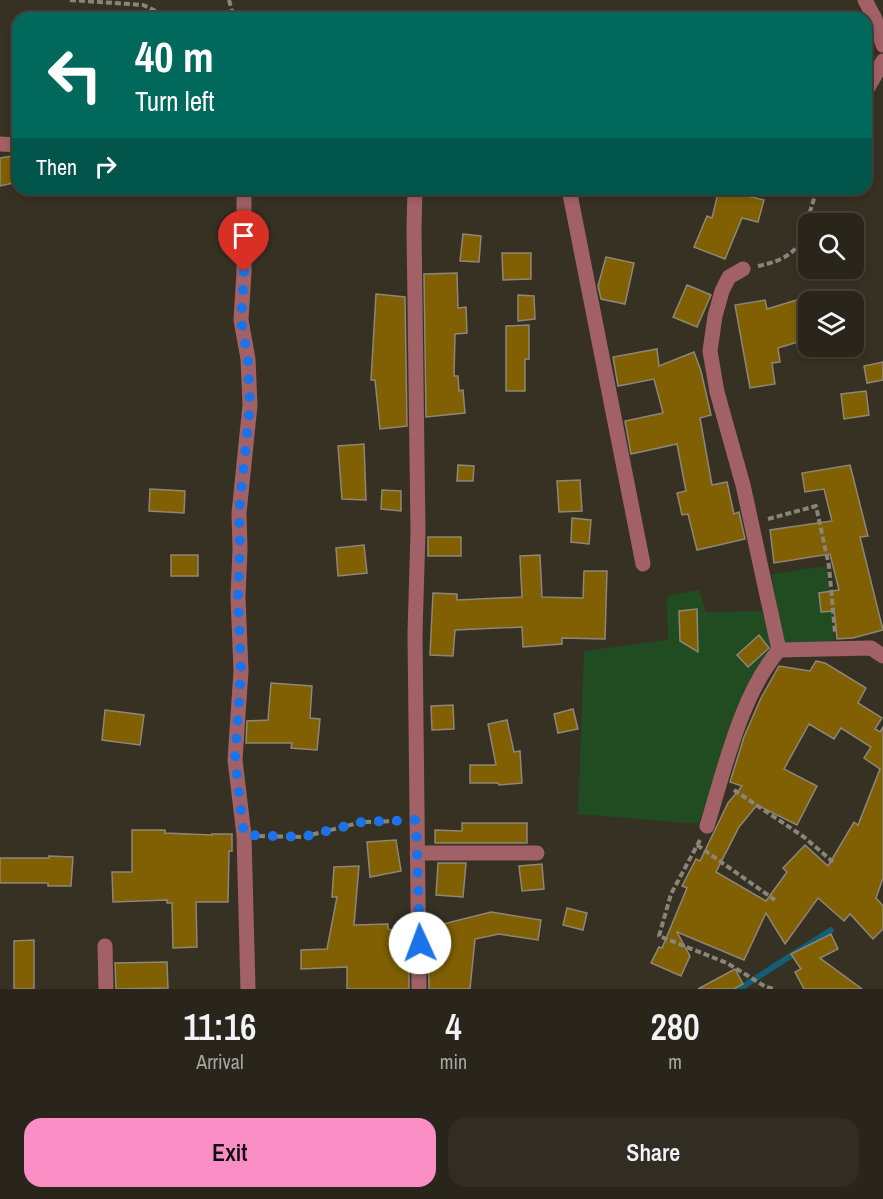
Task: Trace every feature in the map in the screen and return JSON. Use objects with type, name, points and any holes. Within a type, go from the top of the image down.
[{"type":"street","points":[[872,13],[883,45]]},
{"type":"street","points":[[872,80],[883,61]]},
{"type":"street","points":[[244,195],[244,272],[241,320],[248,359],[250,405],[239,513],[238,597],[241,671],[235,760],[244,835],[248,989]]},
{"type":"street","points":[[415,195],[418,532],[415,633],[419,989]]},
{"type":"street","points":[[570,195],[643,564]]},
{"type":"street","points":[[743,268],[729,277],[722,291],[715,316],[710,351],[717,392],[751,524],[779,650]]},
{"type":"street","points":[[707,826],[747,706],[766,665],[779,650],[871,648],[883,656]]},
{"type":"street","points":[[417,853],[537,853]]},
{"type":"street","points":[[105,945],[106,989]]},
{"type":"path","points":[[70,0],[143,5],[158,12]]},
{"type":"path","points":[[743,268],[778,262],[796,249],[816,195]]},
{"type":"path","points":[[751,524],[816,506],[829,566],[837,649]]},
{"type":"path","points":[[721,782],[804,837],[833,862]]},
{"type":"path","points":[[244,835],[303,837],[362,822],[416,820]]},
{"type":"path","points":[[707,826],[671,894],[659,936],[727,963],[766,987],[774,989]]},
{"type":"path","points":[[697,845],[775,900]]},
{"type":"green space","points":[[827,566],[835,642],[784,647],[771,574]]},
{"type":"green space","points":[[699,590],[706,612],[761,611],[769,625],[773,650],[761,665],[698,824],[578,814],[584,651],[668,640],[667,596]]},
{"type":"building","points":[[12,156],[12,183],[0,186],[0,158]]},
{"type":"building","points":[[718,195],[744,195],[764,200],[758,222],[742,218],[725,259],[694,247],[707,216],[712,218]]},
{"type":"building","points":[[463,234],[481,236],[479,262],[460,261]]},
{"type":"building","points":[[502,253],[531,253],[531,279],[503,280]]},
{"type":"building","points":[[606,257],[634,263],[625,304],[601,299],[598,286]]},
{"type":"building","points":[[457,273],[458,308],[466,307],[467,333],[455,334],[454,376],[458,376],[459,391],[463,390],[465,413],[426,417],[424,274]]},
{"type":"building","points":[[687,285],[711,295],[697,327],[673,317]]},
{"type":"building","points":[[376,294],[405,297],[407,426],[380,429],[375,380],[371,380]]},
{"type":"building","points":[[518,295],[534,296],[535,319],[518,321]]},
{"type":"building","points":[[765,300],[767,309],[798,300],[798,342],[778,348],[780,362],[772,363],[775,384],[750,388],[735,305]]},
{"type":"building","points":[[529,325],[529,359],[525,359],[525,391],[506,391],[506,326]]},
{"type":"building","points":[[657,349],[659,366],[694,352],[701,371],[711,415],[700,418],[712,485],[727,482],[734,514],[739,512],[745,539],[697,550],[688,514],[682,515],[677,493],[686,491],[677,444],[631,454],[625,421],[663,413],[654,379],[618,386],[613,357]]},
{"type":"building","points":[[883,362],[883,380],[867,383],[864,366]]},
{"type":"building","points":[[866,391],[869,415],[844,419],[841,394]]},
{"type":"building","points":[[364,444],[366,500],[342,499],[338,446]]},
{"type":"building","points":[[458,465],[474,466],[473,481],[457,481]]},
{"type":"building","points":[[850,465],[868,536],[860,537],[883,630],[853,638],[837,639],[834,611],[821,612],[819,593],[839,590],[830,554],[774,563],[770,530],[832,521],[824,489],[805,492],[802,473]]},
{"type":"building","points":[[580,480],[582,511],[559,512],[557,481]]},
{"type":"building","points":[[150,489],[185,491],[184,513],[149,511]]},
{"type":"building","points":[[382,490],[401,491],[401,511],[381,509]]},
{"type":"building","points":[[572,518],[591,520],[589,544],[571,542]]},
{"type":"building","points":[[428,537],[461,537],[461,556],[428,556]]},
{"type":"building","points":[[364,545],[367,573],[338,576],[336,548]]},
{"type":"building","points":[[171,555],[198,555],[198,576],[171,576]]},
{"type":"building","points":[[540,555],[542,597],[583,598],[584,571],[607,571],[605,639],[562,638],[562,644],[523,647],[522,627],[455,630],[453,656],[430,655],[433,593],[457,594],[457,600],[522,597],[520,556]]},
{"type":"building","points":[[697,609],[698,652],[680,641],[679,611]]},
{"type":"building","points":[[759,635],[769,648],[748,667],[737,655]]},
{"type":"building","points":[[816,661],[825,663],[866,688],[858,703],[882,718],[875,729],[880,732],[883,727],[883,878],[876,898],[883,906],[883,929],[873,939],[850,914],[844,921],[818,898],[785,944],[766,913],[744,960],[677,932],[690,956],[681,976],[651,963],[659,947],[662,948],[687,888],[682,886],[696,859],[700,861],[728,803],[742,786],[730,782],[744,737],[761,698],[779,666],[810,671]],"holes":[[[809,724],[834,739],[841,728],[871,747],[864,758],[880,769],[858,825],[854,822],[828,866],[805,845],[783,868],[787,872],[766,901],[716,872],[739,827],[757,805],[797,825],[817,786],[784,769]]]},
{"type":"building","points":[[271,683],[312,686],[310,718],[320,719],[317,750],[291,748],[292,743],[246,743],[247,721],[268,720]]},
{"type":"building","points":[[453,705],[454,729],[432,730],[431,706]]},
{"type":"building","points":[[573,709],[578,729],[558,733],[554,714]]},
{"type":"building","points":[[105,710],[144,715],[140,745],[102,740]]},
{"type":"building","points":[[507,720],[514,752],[520,751],[522,783],[499,785],[498,783],[470,783],[470,765],[496,765],[488,724]]},
{"type":"building","points":[[462,823],[527,823],[527,843],[435,843],[435,830],[462,831]]},
{"type":"building","points":[[132,830],[232,834],[232,851],[229,851],[228,902],[196,902],[197,947],[173,948],[172,903],[167,903],[167,900],[113,902],[112,872],[132,872]]},
{"type":"building","points":[[396,840],[401,871],[370,877],[367,842]]},
{"type":"building","points":[[49,856],[73,857],[71,886],[48,886],[48,883],[0,883],[0,858],[49,858]]},
{"type":"building","points":[[438,863],[466,863],[463,897],[436,895]]},
{"type":"building","points":[[542,864],[544,889],[522,891],[519,866]]},
{"type":"building","points":[[359,866],[354,925],[388,924],[388,929],[409,934],[409,989],[347,989],[347,967],[301,969],[301,950],[327,949],[337,897],[332,897],[334,867]]},
{"type":"building","points":[[567,908],[587,913],[583,930],[563,925]]},
{"type":"building","points":[[491,912],[541,920],[538,940],[499,934],[475,939],[470,989],[429,989],[428,939],[443,942],[439,925]]},
{"type":"building","points":[[831,934],[838,949],[820,958],[862,989],[804,989],[795,972],[801,969],[791,954]]},
{"type":"building","points":[[34,940],[34,989],[14,989],[14,941]]},
{"type":"building","points":[[167,962],[168,988],[116,989],[115,963]]},
{"type":"building","points":[[735,969],[743,984],[734,989],[698,989]]},
{"type":"waterway","points":[[739,989],[831,930]]},
{"type":"route","points":[[244,272],[241,320],[248,359],[250,405],[239,513],[238,597],[241,671],[235,760],[244,835],[303,837],[362,822],[416,820],[420,943]]}]
